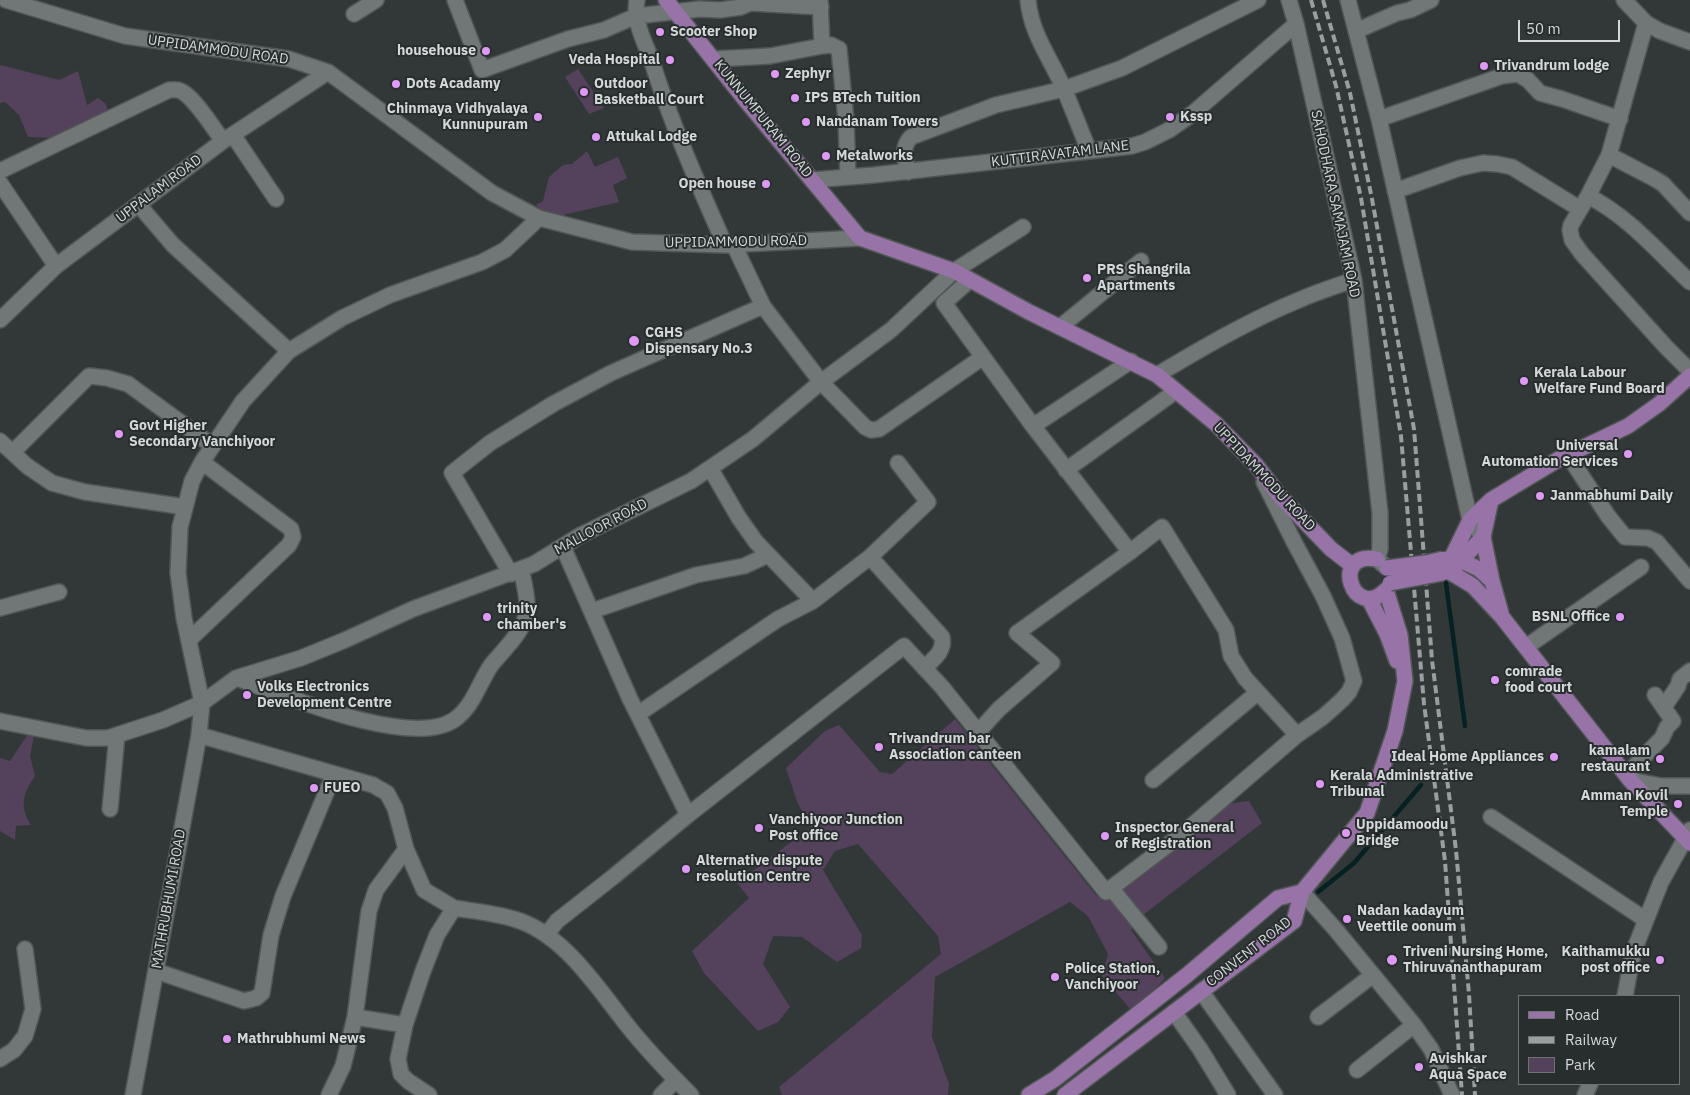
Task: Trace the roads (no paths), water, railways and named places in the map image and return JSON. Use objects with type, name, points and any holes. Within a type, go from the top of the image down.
[{"type":"main road","name":"KUNNUMPURAM ROAD","points":[[670,6],[860,238]]},
{"type":"main road","name":"UPPIDAMMODU ROAD","points":[[860,238],[954,271],[1156,375],[1216,424],[1256,464],[1278,494],[1351,572]]},
{"type":"main road","points":[[1450,564],[1470,520],[1491,500],[1568,455],[1628,426],[1659,404],[1690,376]]},
{"type":"main road","points":[[1491,500],[1483,537],[1492,581],[1502,616]]},
{"type":"main road","points":[[1450,564],[1483,537]]},
{"type":"main road","points":[[1385,575],[1376,598],[1370,598],[1353,590],[1351,572],[1364,559],[1385,575],[1400,635],[1404,682]]},
{"type":"main road","points":[[1385,575],[1426,563],[1450,564],[1479,570],[1492,581]]},
{"type":"main road","points":[[1450,564],[1502,616],[1628,778],[1688,838]]},
{"type":"main road","points":[[1370,598],[1387,634],[1404,682]]},
{"type":"main road","name":"CONVENT ROAD","points":[[1065,1095],[1294,921],[1306,897],[1367,813],[1395,731],[1404,682]]},
{"type":"main road","points":[[1029,1095],[1055,1079],[1187,975],[1278,898],[1306,897]]},
{"type":"street","name":"UPPIDAMMODU ROAD","points":[[6,0],[125,36],[290,59],[328,72],[492,193],[538,218],[632,242],[730,245],[860,238]]},
{"type":"street","points":[[354,14],[376,0]]},
{"type":"street","points":[[455,0],[482,70],[568,39],[604,30],[636,16],[670,6],[720,10],[741,7],[750,2],[821,3],[822,46]]},
{"type":"street","points":[[638,0],[636,16],[640,33],[674,124],[730,245],[763,306],[821,382],[865,427],[871,430],[879,429],[983,357]]},
{"type":"street","points":[[1028,0],[1036,36],[1064,88],[1089,151]]},
{"type":"street","points":[[908,172],[904,148],[906,142],[911,137],[996,105],[1064,88],[1122,68],[1258,0]]},
{"type":"street","name":"SAHODHARA SAMAJAM ROAD","points":[[1289,0],[1354,280],[1380,513],[1380,550],[1385,575]]},
{"type":"street","points":[[1348,0],[1379,119],[1470,520],[1483,537]]},
{"type":"street","points":[[1356,31],[1431,0]]},
{"type":"street","points":[[1624,0],[1646,23],[1660,31],[1690,42]]},
{"type":"street","points":[[1646,23],[1609,155],[1570,230],[1572,240],[1576,246],[1666,347],[1690,371]]},
{"type":"street","name":"KUTTIRAVATAM LANE","points":[[812,180],[908,172],[1132,146],[1145,142],[1169,130],[1192,114],[1296,24]]},
{"type":"street","points":[[714,59],[770,56],[822,46],[835,46],[839,49],[846,120],[848,176]]},
{"type":"street","name":"UPPALAM ROAD","points":[[0,320],[56,266],[138,204],[228,138],[328,72]]},
{"type":"street","points":[[1379,119],[1502,76],[1518,74],[1528,80],[1540,93],[1620,118]]},
{"type":"street","points":[[0,171],[169,90],[179,90],[186,94],[228,138],[276,199]]},
{"type":"street","points":[[1609,155],[1663,184],[1690,213]]},
{"type":"street","points":[[1395,191],[1460,168],[1483,164],[1512,167],[1584,203],[1604,204],[1690,282]]},
{"type":"street","points":[[0,183],[56,266]]},
{"type":"street","points":[[138,204],[173,245],[289,351]]},
{"type":"street","name":"MATHRUBHUMI ROAD","points":[[138,1092],[156,971],[199,735],[202,703],[188,640],[178,573],[180,527],[192,481],[202,462],[242,401],[289,351],[342,318],[390,295],[482,262],[498,254],[505,250],[538,218]]},
{"type":"street","name":"MALLOOR ROAD","points":[[0,721],[86,738],[108,738],[163,720],[202,703],[236,678],[301,658],[413,609],[534,564],[581,535],[691,480],[753,439],[821,382],[892,330],[954,271],[1023,227]]},
{"type":"street","points":[[1060,327],[1141,261]]},
{"type":"street","points":[[970,280],[944,302],[1033,426],[1130,552]]},
{"type":"street","points":[[1156,375],[1196,351],[1267,315],[1299,300],[1354,280]]},
{"type":"street","points":[[236,678],[356,720],[413,728],[443,726],[456,718],[473,699],[491,665],[522,626],[527,612],[526,596],[516,572],[452,473],[490,443],[553,404],[611,373],[763,306]]},
{"type":"street","points":[[1033,426],[1130,362]]},
{"type":"street","points":[[13,452],[90,376],[107,378],[128,384],[213,446]]},
{"type":"street","points":[[1066,470],[1176,391]]},
{"type":"street","points":[[0,441],[27,466],[52,483],[85,492],[185,507]]},
{"type":"street","points":[[1568,455],[1608,516],[1625,537],[1648,538],[1657,542],[1690,581]]},
{"type":"street","points":[[188,640],[289,545],[293,536],[291,529],[202,462]]},
{"type":"street","points":[[638,714],[762,630],[813,601],[870,557],[928,502],[898,463]]},
{"type":"street","points":[[547,934],[557,922],[688,815],[904,646],[942,687],[1106,892],[1181,835],[1297,735],[1342,700],[1349,692],[1354,681],[1342,638],[1323,596],[1256,464]]},
{"type":"street","points":[[710,468],[739,518],[756,542],[813,601]]},
{"type":"street","points":[[978,732],[999,709],[1052,663],[1017,633],[1162,527],[1226,630],[1231,656],[1235,664],[1257,693],[1297,735]]},
{"type":"street","points":[[563,547],[630,699],[688,815]]},
{"type":"street","points":[[592,611],[696,575],[744,566],[768,555]]},
{"type":"street","points":[[870,557],[942,637],[944,642],[939,653],[924,668]]},
{"type":"street","points":[[1526,647],[1641,567]]},
{"type":"street","points":[[0,608],[59,592]]},
{"type":"street","points":[[1690,671],[1680,678],[1678,686],[1660,701],[1674,721],[1667,727],[1662,738],[1628,778],[1661,786],[1690,786]]},
{"type":"street","points":[[1153,780],[1257,693]]},
{"type":"street","points":[[110,809],[117,735]]},
{"type":"street","points":[[199,735],[373,786],[387,793],[395,808],[406,849],[424,890],[454,908],[515,919],[547,934],[593,979],[627,1025],[676,1080],[692,1095]]},
{"type":"street","points":[[156,971],[244,1002],[256,998],[262,993],[271,935],[283,896],[334,774]]},
{"type":"street","points":[[1491,817],[1646,920]]},
{"type":"street","points":[[1624,995],[1633,953],[1661,882],[1688,838]]},
{"type":"street","points":[[329,1095],[343,1066],[355,1016],[369,911],[376,890],[406,849]]},
{"type":"street","points":[[1110,888],[1159,947]]},
{"type":"street","points":[[1306,897],[1336,930],[1414,1025],[1431,1050],[1452,1095]]},
{"type":"street","points":[[429,1095],[401,1074],[398,1060],[404,1025],[423,971],[437,935],[454,908]]},
{"type":"street","points":[[0,1059],[14,1050],[25,1036],[33,1009],[25,949]]},
{"type":"street","points":[[1318,1017],[1373,975]]},
{"type":"street","points":[[1201,991],[1275,1095]]},
{"type":"street","points":[[1174,1012],[1200,1049],[1228,1095]]},
{"type":"street","points":[[355,1016],[404,1025]]},
{"type":"street","points":[[1357,1070],[1414,1025]]},
{"type":"street","points":[[661,1095],[676,1080]]},
{"type":"waterway","points":[[1446,583],[1465,726]]},
{"type":"waterway","points":[[1318,892],[1354,863],[1421,785]]},
{"type":"railway","points":[[1311,0],[1336,86],[1361,198],[1401,436],[1424,704],[1445,861],[1462,1095]]},
{"type":"railway","points":[[1323,0],[1350,93],[1372,199],[1414,429],[1432,660],[1456,850],[1469,994],[1475,1095]]},
{"type":"place","name":"Scooter Shop","points":[[660,32]]},
{"type":"place","name":"househouse","points":[[486,51]]},
{"type":"place","name":"Veda Hospital","points":[[670,60]]},
{"type":"place","name":"Trivandrum lodge","points":[[1484,66]]},
{"type":"place","name":"Zephyr","points":[[775,74]]},
{"type":"place","name":"Dots Acadamy","points":[[396,84]]},
{"type":"place","name":"Outdoor Basketball Court","points":[[584,92]]},
{"type":"place","name":"IPS BTech Tuition","points":[[795,98]]},
{"type":"place","name":"Chinmaya Vidhyalaya Kunnupuram","points":[[538,117]]},
{"type":"place","name":"Kssp","points":[[1170,117]]},
{"type":"place","name":"Nandanam Towers","points":[[806,122]]},
{"type":"place","name":"Attukal Lodge","points":[[596,137]]},
{"type":"place","name":"Metalworks","points":[[826,156]]},
{"type":"place","name":"Open house","points":[[766,184]]},
{"type":"place","name":"PRS Shangrila Apartments","points":[[1087,278]]},
{"type":"place","name":"CGHS Dispensary No.3","points":[[634,341]]},
{"type":"place","name":"Kerala Labour Welfare Fund Board","points":[[1524,381]]},
{"type":"place","name":"Govt Higher Secondary Vanchiyoor","points":[[119,434]]},
{"type":"place","name":"Universal Automation Services","points":[[1628,454]]},
{"type":"place","name":"Janmabhumi Daily","points":[[1540,496]]},
{"type":"place","name":"trinity chamber's","points":[[487,617]]},
{"type":"place","name":"BSNL Office","points":[[1620,617]]},
{"type":"place","name":"comrade food court","points":[[1495,680]]},
{"type":"place","name":"Volks Electronics Development Centre","points":[[247,695]]},
{"type":"place","name":"Trivandrum bar Association canteen","points":[[879,747]]},
{"type":"place","name":"Ideal Home Appliances","points":[[1554,757]]},
{"type":"place","name":"kamalam restaurant","points":[[1660,759]]},
{"type":"place","name":"Kerala Administrative Tribunal","points":[[1320,784]]},
{"type":"place","name":"FUEO","points":[[314,788]]},
{"type":"place","name":"Amman Kovil Temple","points":[[1678,804]]},
{"type":"place","name":"Vanchiyoor Junction Post office","points":[[759,828]]},
{"type":"place","name":"Uppidamoodu Bridge","points":[[1346,833]]},
{"type":"place","name":"Inspector General of Registration","points":[[1105,836]]},
{"type":"place","name":"Alternative dispute resolution Centre","points":[[686,869]]},
{"type":"place","name":"Nadan kadayum Veettile oonum","points":[[1347,919]]},
{"type":"place","name":"Triveni Nursing Home, Thiruvananthapuram","points":[[1392,960]]},
{"type":"place","name":"Kaithamukku post office","points":[[1660,960]]},
{"type":"place","name":"Police Station, Vanchiyoor","points":[[1055,977]]},
{"type":"place","name":"Mathrubhumi News","points":[[227,1039]]},
{"type":"place","name":"Avishkar Aqua Space","points":[[1419,1067]]}]
